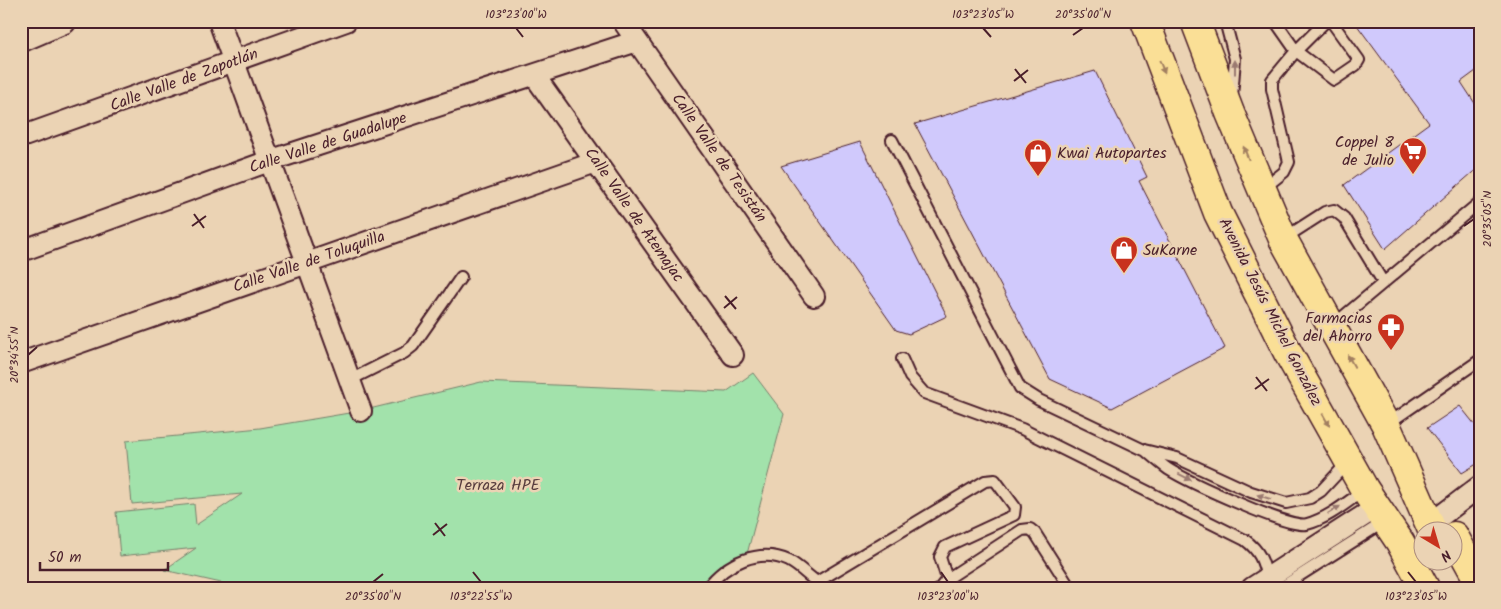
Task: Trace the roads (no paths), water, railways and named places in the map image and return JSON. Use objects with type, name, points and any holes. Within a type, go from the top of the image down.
[{"type":"main road","name":"Avenida Jesús Michel González","points":[[1145,21],[1218,213],[1288,353],[1349,461],[1371,510],[1400,542],[1425,588]]},
{"type":"main road","points":[[1195,21],[1261,190],[1283,239],[1386,425],[1405,466],[1441,522]]},
{"type":"main road","points":[[1371,510],[1384,550],[1404,588]]},
{"type":"main road","points":[[1464,558],[1480,583]]},
{"type":"main road","points":[[1452,572],[1460,588]]},
{"type":"street","points":[[21,39],[63,21]]},
{"type":"street","points":[[219,21],[361,412]]},
{"type":"street","name":"Calle Valle de Zapotlán","points":[[21,137],[346,21]]},
{"type":"street","name":"Calle Valle de Tesistán","points":[[623,21],[814,296]]},
{"type":"street","name":"Calle Valle de Guadalupe","points":[[21,251],[270,161],[637,41]]},
{"type":"street","name":"Calle Valle de Atemajac","points":[[534,74],[733,354]]},
{"type":"street","name":"Calle Valle de Toluquilla","points":[[21,363],[596,162]]},
{"type":"street","points":[[1451,522],[1480,486]]},
{"type":"street","points":[[1266,585],[1371,510]]},
{"type":"lane","points":[[1225,21],[1235,59],[1230,113]]},
{"type":"lane","points":[[1275,21],[1296,51],[1332,80],[1356,65],[1359,60],[1358,56],[1331,21]]},
{"type":"lane","points":[[1261,190],[1284,172],[1289,162],[1272,89],[1272,80],[1296,51],[1326,21]]},
{"type":"lane","points":[[892,140],[1020,388],[1038,400],[1144,450],[1169,469],[1240,503],[1295,524],[1306,525],[1320,519],[1371,510]]},
{"type":"lane","points":[[1332,326],[1480,202]]},
{"type":"lane","points":[[1283,239],[1325,212],[1334,210],[1344,218],[1383,282]]},
{"type":"lane","points":[[350,380],[404,353],[413,346],[461,277]]},
{"type":"lane","points":[[902,359],[910,377],[924,393],[1022,429],[1245,540],[1256,548],[1262,556],[1266,585]]},
{"type":"lane","points":[[1386,425],[1480,360]]},
{"type":"lane","points":[[1144,450],[1178,458],[1251,492],[1286,503],[1310,498],[1349,461]]},
{"type":"lane","points":[[708,588],[733,564],[765,555],[791,562],[818,585],[985,481],[995,480],[1015,507],[1014,515],[945,547],[940,557],[947,579]]},
{"type":"lane","points":[[940,588],[947,579],[1022,530],[1030,529],[1035,533],[1070,588]]},
{"type":"place","name":"Coppel 8 de Julio","points":[[1413,175]]},
{"type":"place","name":"Kwai Autopartes","points":[[1038,177]]},
{"type":"place","name":"SuKarne","points":[[1124,274]]},
{"type":"place","name":"Farmacias del Ahorro","points":[[1391,351]]},
{"type":"park label","name":"Terraza HPE","points":[[498,485]]}]
